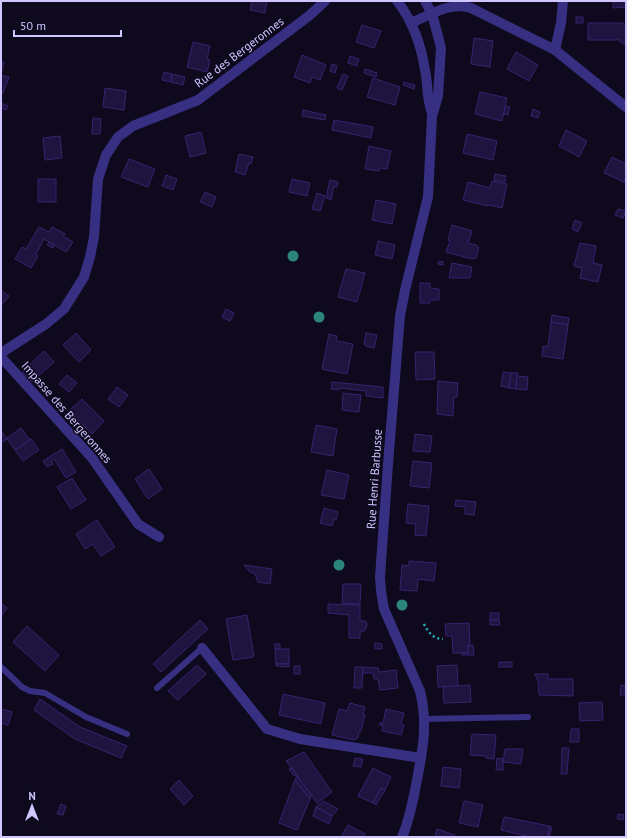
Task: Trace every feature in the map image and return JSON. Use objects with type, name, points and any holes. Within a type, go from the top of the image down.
[{"type":"street","name":"Rue des Bergeronnes","points":[[1,353],[46,324],[64,309],[84,277],[94,237],[98,179],[106,155],[118,137],[133,126],[198,100],[310,15],[325,1]]},
{"type":"street","points":[[397,1],[404,9],[416,33],[425,70],[432,116]]},
{"type":"street","points":[[425,1],[432,14],[441,48],[438,96],[432,116]]},
{"type":"street","points":[[555,50],[561,23],[562,1]]},
{"type":"street","points":[[411,23],[450,7],[463,5],[478,11],[555,50],[626,107]]},
{"type":"street","name":"Rue Henri Barbusse","points":[[402,837],[413,805],[421,758],[424,737],[423,705],[420,691],[384,609],[380,591],[380,577],[400,316],[428,197],[432,116]]},
{"type":"street","name":"Impasse des Bergeronnes","points":[[1,357],[92,458],[138,524],[159,537]]},
{"type":"street","points":[[202,648],[267,729],[300,738],[421,758]]},
{"type":"lane","points":[[157,688],[202,648]]},
{"type":"lane","points":[[1,667],[22,687],[30,691],[45,693],[86,717],[127,734]]},
{"type":"lane","points":[[424,719],[528,717]]},
{"type":"path","points":[[424,624],[429,633],[438,639],[443,639]]},
{"type":"building","points":[[252,1],[267,1],[265,13],[250,10]]},
{"type":"building","points":[[613,1],[626,1],[626,7],[613,8]]},
{"type":"building","points":[[576,17],[583,17],[583,23],[576,23]]},
{"type":"building","points":[[588,23],[622,23],[626,25],[626,45],[619,41],[619,39],[588,40]]},
{"type":"building","points":[[362,25],[381,31],[374,48],[356,42]]},
{"type":"building","points":[[474,38],[493,41],[490,67],[471,64]]},
{"type":"building","points":[[193,42],[210,46],[207,59],[210,60],[207,72],[187,67]]},
{"type":"building","points":[[516,52],[538,65],[529,81],[507,69]]},
{"type":"building","points":[[302,55],[326,65],[320,80],[312,77],[310,83],[294,77]]},
{"type":"building","points":[[350,56],[359,59],[357,66],[348,63]]},
{"type":"building","points":[[1,62],[4,62],[2,71],[1,71]]},
{"type":"building","points":[[332,64],[337,66],[335,73],[330,71]]},
{"type":"building","points":[[365,69],[377,73],[376,77],[364,73]]},
{"type":"building","points":[[164,72],[172,74],[171,82],[162,80]]},
{"type":"building","points":[[172,74],[185,77],[183,85],[171,82]]},
{"type":"building","points":[[343,74],[348,76],[342,90],[337,88]]},
{"type":"building","points":[[1,75],[9,77],[3,93],[1,92]]},
{"type":"building","points":[[373,78],[400,87],[395,105],[367,97]]},
{"type":"building","points":[[404,82],[415,85],[414,89],[403,85]]},
{"type":"building","points":[[105,88],[126,91],[124,110],[103,107]]},
{"type":"building","points":[[480,92],[507,98],[502,121],[475,114]]},
{"type":"building","points":[[1,103],[8,106],[6,110],[1,108]]},
{"type":"building","points":[[505,106],[510,107],[508,115],[504,114]]},
{"type":"building","points":[[533,109],[540,112],[538,118],[531,116]]},
{"type":"building","points":[[303,110],[326,115],[325,120],[302,116]]},
{"type":"building","points":[[93,118],[101,119],[100,134],[92,134]]},
{"type":"building","points":[[334,120],[373,127],[371,138],[332,130]]},
{"type":"building","points":[[566,130],[587,141],[579,157],[559,146]]},
{"type":"building","points":[[201,132],[206,153],[190,157],[185,136]]},
{"type":"building","points":[[467,134],[497,141],[493,160],[463,153]]},
{"type":"building","points":[[60,136],[62,158],[45,160],[43,138]]},
{"type":"building","points":[[369,146],[391,151],[387,169],[380,168],[379,171],[365,169]]},
{"type":"building","points":[[239,154],[253,157],[251,164],[249,163],[245,175],[235,172]]},
{"type":"building","points":[[612,157],[626,164],[626,178],[624,182],[604,173]]},
{"type":"building","points":[[129,159],[155,169],[148,187],[121,177]]},
{"type":"building","points":[[495,174],[506,176],[505,182],[494,180]]},
{"type":"building","points":[[166,175],[177,179],[173,190],[162,186]]},
{"type":"building","points":[[38,179],[56,179],[56,202],[38,202]]},
{"type":"building","points":[[292,179],[310,183],[307,196],[289,192]]},
{"type":"building","points":[[330,180],[338,182],[337,187],[334,186],[331,200],[326,198]]},
{"type":"building","points":[[492,181],[507,184],[502,208],[463,200],[468,182],[490,188]]},
{"type":"building","points":[[205,192],[216,197],[212,207],[200,202]]},
{"type":"building","points":[[317,193],[325,196],[320,211],[312,209]]},
{"type":"building","points":[[376,200],[396,204],[392,224],[372,220]]},
{"type":"building","points":[[618,209],[626,211],[623,218],[615,215]]},
{"type":"building","points":[[575,220],[582,223],[578,232],[572,229]]},
{"type":"building","points":[[452,225],[472,231],[468,243],[476,245],[479,248],[476,258],[472,259],[446,252],[450,241],[448,240]]},
{"type":"building","points":[[39,227],[49,232],[52,227],[65,234],[63,236],[73,242],[66,252],[44,239],[36,254],[38,256],[31,268],[15,259],[22,247],[26,249]]},
{"type":"building","points":[[378,241],[395,245],[392,259],[375,255]]},
{"type":"building","points":[[49,242],[54,245],[53,248],[47,245]]},
{"type":"building","points":[[580,243],[596,246],[593,263],[602,265],[598,282],[580,278],[582,268],[574,266]]},
{"type":"building","points":[[439,261],[443,262],[443,265],[438,264]]},
{"type":"building","points":[[452,263],[472,267],[470,278],[449,278]]},
{"type":"building","points":[[346,269],[365,273],[357,302],[338,297]]},
{"type":"building","points":[[420,283],[430,283],[430,288],[439,289],[439,300],[430,300],[430,303],[420,303]]},
{"type":"building","points":[[1,290],[9,296],[1,306]]},
{"type":"building","points":[[226,309],[234,313],[230,321],[222,317]]},
{"type":"building","points":[[552,315],[569,318],[568,325],[551,322]]},
{"type":"building","points":[[551,322],[568,325],[563,359],[542,356],[543,346],[548,347]]},
{"type":"building","points":[[76,333],[91,350],[79,362],[63,345]]},
{"type":"building","points":[[366,333],[377,335],[374,348],[364,344]]},
{"type":"building","points":[[329,334],[337,336],[336,341],[353,344],[347,374],[322,369]]},
{"type":"building","points":[[44,351],[54,362],[32,382],[22,372]]},
{"type":"building","points":[[415,352],[434,352],[435,379],[416,380]]},
{"type":"building","points":[[503,372],[511,373],[509,388],[501,386]]},
{"type":"building","points":[[511,373],[518,373],[516,389],[509,388]]},
{"type":"building","points":[[67,375],[77,383],[69,392],[59,384]]},
{"type":"building","points":[[517,376],[528,377],[527,390],[516,389]]},
{"type":"building","points":[[438,381],[458,383],[457,397],[454,397],[453,416],[437,414]]},
{"type":"building","points":[[332,382],[383,387],[383,398],[366,396],[366,391],[339,388],[339,390],[331,389]]},
{"type":"building","points":[[117,387],[128,395],[119,407],[108,399]]},
{"type":"building","points":[[343,393],[361,395],[359,412],[342,410]]},
{"type":"building","points":[[82,399],[104,421],[92,434],[69,411]]},
{"type":"building","points":[[316,425],[337,429],[333,456],[311,452]]},
{"type":"building","points":[[21,428],[29,439],[31,439],[15,450],[7,438]]},
{"type":"building","points":[[1,431],[7,439],[1,443]]},
{"type":"building","points":[[415,434],[432,436],[430,452],[413,451]]},
{"type":"building","points":[[31,439],[39,450],[23,461],[15,450]]},
{"type":"building","points":[[62,449],[76,472],[66,478],[54,459],[51,461],[53,464],[47,467],[43,461]]},
{"type":"building","points":[[413,461],[432,463],[429,488],[410,486]]},
{"type":"building","points":[[149,469],[162,489],[148,499],[135,479]]},
{"type":"building","points":[[327,470],[349,475],[344,499],[321,495]]},
{"type":"building","points":[[72,478],[86,500],[71,509],[57,487]]},
{"type":"building","points":[[456,500],[476,502],[474,515],[465,514],[465,507],[455,506]]},
{"type":"building","points":[[408,504],[429,506],[426,536],[415,535],[416,524],[406,523]]},
{"type":"building","points":[[324,508],[338,512],[336,520],[334,519],[332,526],[320,523]]},
{"type":"building","points":[[97,520],[115,547],[101,556],[93,544],[85,549],[76,534]]},
{"type":"building","points":[[409,561],[436,563],[434,581],[418,579],[417,591],[400,590],[402,565],[409,566]]},
{"type":"building","points":[[244,565],[272,569],[270,584],[258,582],[255,574],[249,571]]},
{"type":"building","points":[[343,584],[361,584],[360,604],[342,603]]},
{"type":"building","points":[[1,603],[7,608],[1,616]]},
{"type":"building","points":[[328,604],[360,605],[360,621],[365,621],[367,623],[366,629],[364,631],[360,631],[360,638],[349,638],[349,615],[328,613]]},
{"type":"building","points":[[490,613],[499,613],[499,620],[490,620]]},
{"type":"building","points":[[247,615],[254,657],[233,660],[226,619]]},
{"type":"building","points":[[200,620],[208,629],[161,672],[153,664]]},
{"type":"building","points":[[490,620],[499,620],[500,625],[490,625]]},
{"type":"building","points":[[469,623],[470,645],[468,646],[468,653],[453,653],[452,636],[446,636],[445,624]]},
{"type":"building","points":[[27,626],[59,655],[45,671],[13,642]]},
{"type":"building","points":[[375,643],[382,644],[382,649],[375,649]]},
{"type":"building","points":[[275,644],[280,644],[280,649],[275,649]]},
{"type":"building","points":[[473,645],[474,655],[462,655],[462,653],[468,653],[468,646]]},
{"type":"building","points":[[275,649],[289,649],[289,664],[276,664]]},
{"type":"building","points":[[499,662],[512,662],[512,667],[499,667]]},
{"type":"building","points":[[276,664],[289,664],[289,667],[276,666]]},
{"type":"building","points":[[197,665],[206,674],[178,700],[168,691]]},
{"type":"building","points":[[457,665],[458,686],[438,687],[437,666]]},
{"type":"building","points":[[294,666],[300,666],[300,674],[294,674]]},
{"type":"building","points":[[355,667],[363,667],[362,688],[354,688]]},
{"type":"building","points":[[363,667],[378,668],[379,672],[396,670],[398,688],[380,690],[378,679],[374,679],[373,673],[363,673]]},
{"type":"building","points":[[535,674],[548,674],[548,679],[573,679],[573,696],[539,695],[538,681]]},
{"type":"building","points":[[470,685],[471,702],[444,703],[443,687]]},
{"type":"building","points":[[621,685],[626,686],[626,695],[620,695]]},
{"type":"building","points":[[283,694],[325,703],[321,724],[279,715]]},
{"type":"building","points":[[40,699],[80,727],[127,746],[121,758],[75,739],[34,710]]},
{"type":"building","points":[[602,702],[603,720],[580,721],[579,703]]},
{"type":"building","points":[[350,703],[365,707],[363,714],[365,715],[361,731],[359,732],[358,738],[354,740],[332,735],[339,709],[347,711]]},
{"type":"building","points":[[1,709],[12,712],[8,725],[1,723]]},
{"type":"building","points":[[386,709],[404,713],[401,724],[404,725],[401,735],[382,731],[383,725],[379,725],[380,723],[383,723]]},
{"type":"building","points":[[571,729],[579,729],[579,742],[570,742]]},
{"type":"building","points":[[472,734],[496,735],[494,759],[486,758],[486,756],[470,755]]},
{"type":"building","points":[[562,748],[569,748],[567,774],[561,774]]},
{"type":"building","points":[[505,749],[523,749],[521,764],[503,762]]},
{"type":"building","points":[[304,752],[332,792],[317,803],[286,761]]},
{"type":"building","points":[[355,758],[363,759],[361,767],[353,766]]},
{"type":"building","points":[[497,758],[503,759],[503,770],[496,770]]},
{"type":"building","points":[[443,767],[461,769],[459,788],[441,786]]},
{"type":"building","points":[[292,768],[297,775],[294,776],[289,769]]},
{"type":"building","points":[[373,768],[391,777],[385,790],[381,788],[373,803],[358,796]]},
{"type":"building","points":[[297,776],[311,795],[310,799],[295,780]]},
{"type":"building","points":[[179,780],[193,796],[184,805],[170,789]]},
{"type":"building","points":[[295,780],[310,799],[297,830],[279,823]]},
{"type":"building","points":[[381,788],[385,790],[376,805],[373,803]]},
{"type":"building","points":[[323,801],[338,809],[332,816],[316,807]]},
{"type":"building","points":[[464,801],[483,805],[478,827],[459,823]]},
{"type":"building","points":[[61,804],[66,806],[63,815],[57,814]]},
{"type":"building","points":[[316,807],[332,816],[329,824],[313,816]]},
{"type":"building","points":[[618,814],[624,815],[623,820],[617,819]]},
{"type":"building","points":[[504,817],[549,826],[548,837],[530,837],[501,830]]},
{"type":"building","points":[[348,825],[365,834],[363,837],[341,837]]},
{"type":"building","points":[[549,826],[552,827],[548,837]]},
{"type":"building","points":[[437,829],[455,835],[454,837],[435,837]]}]
